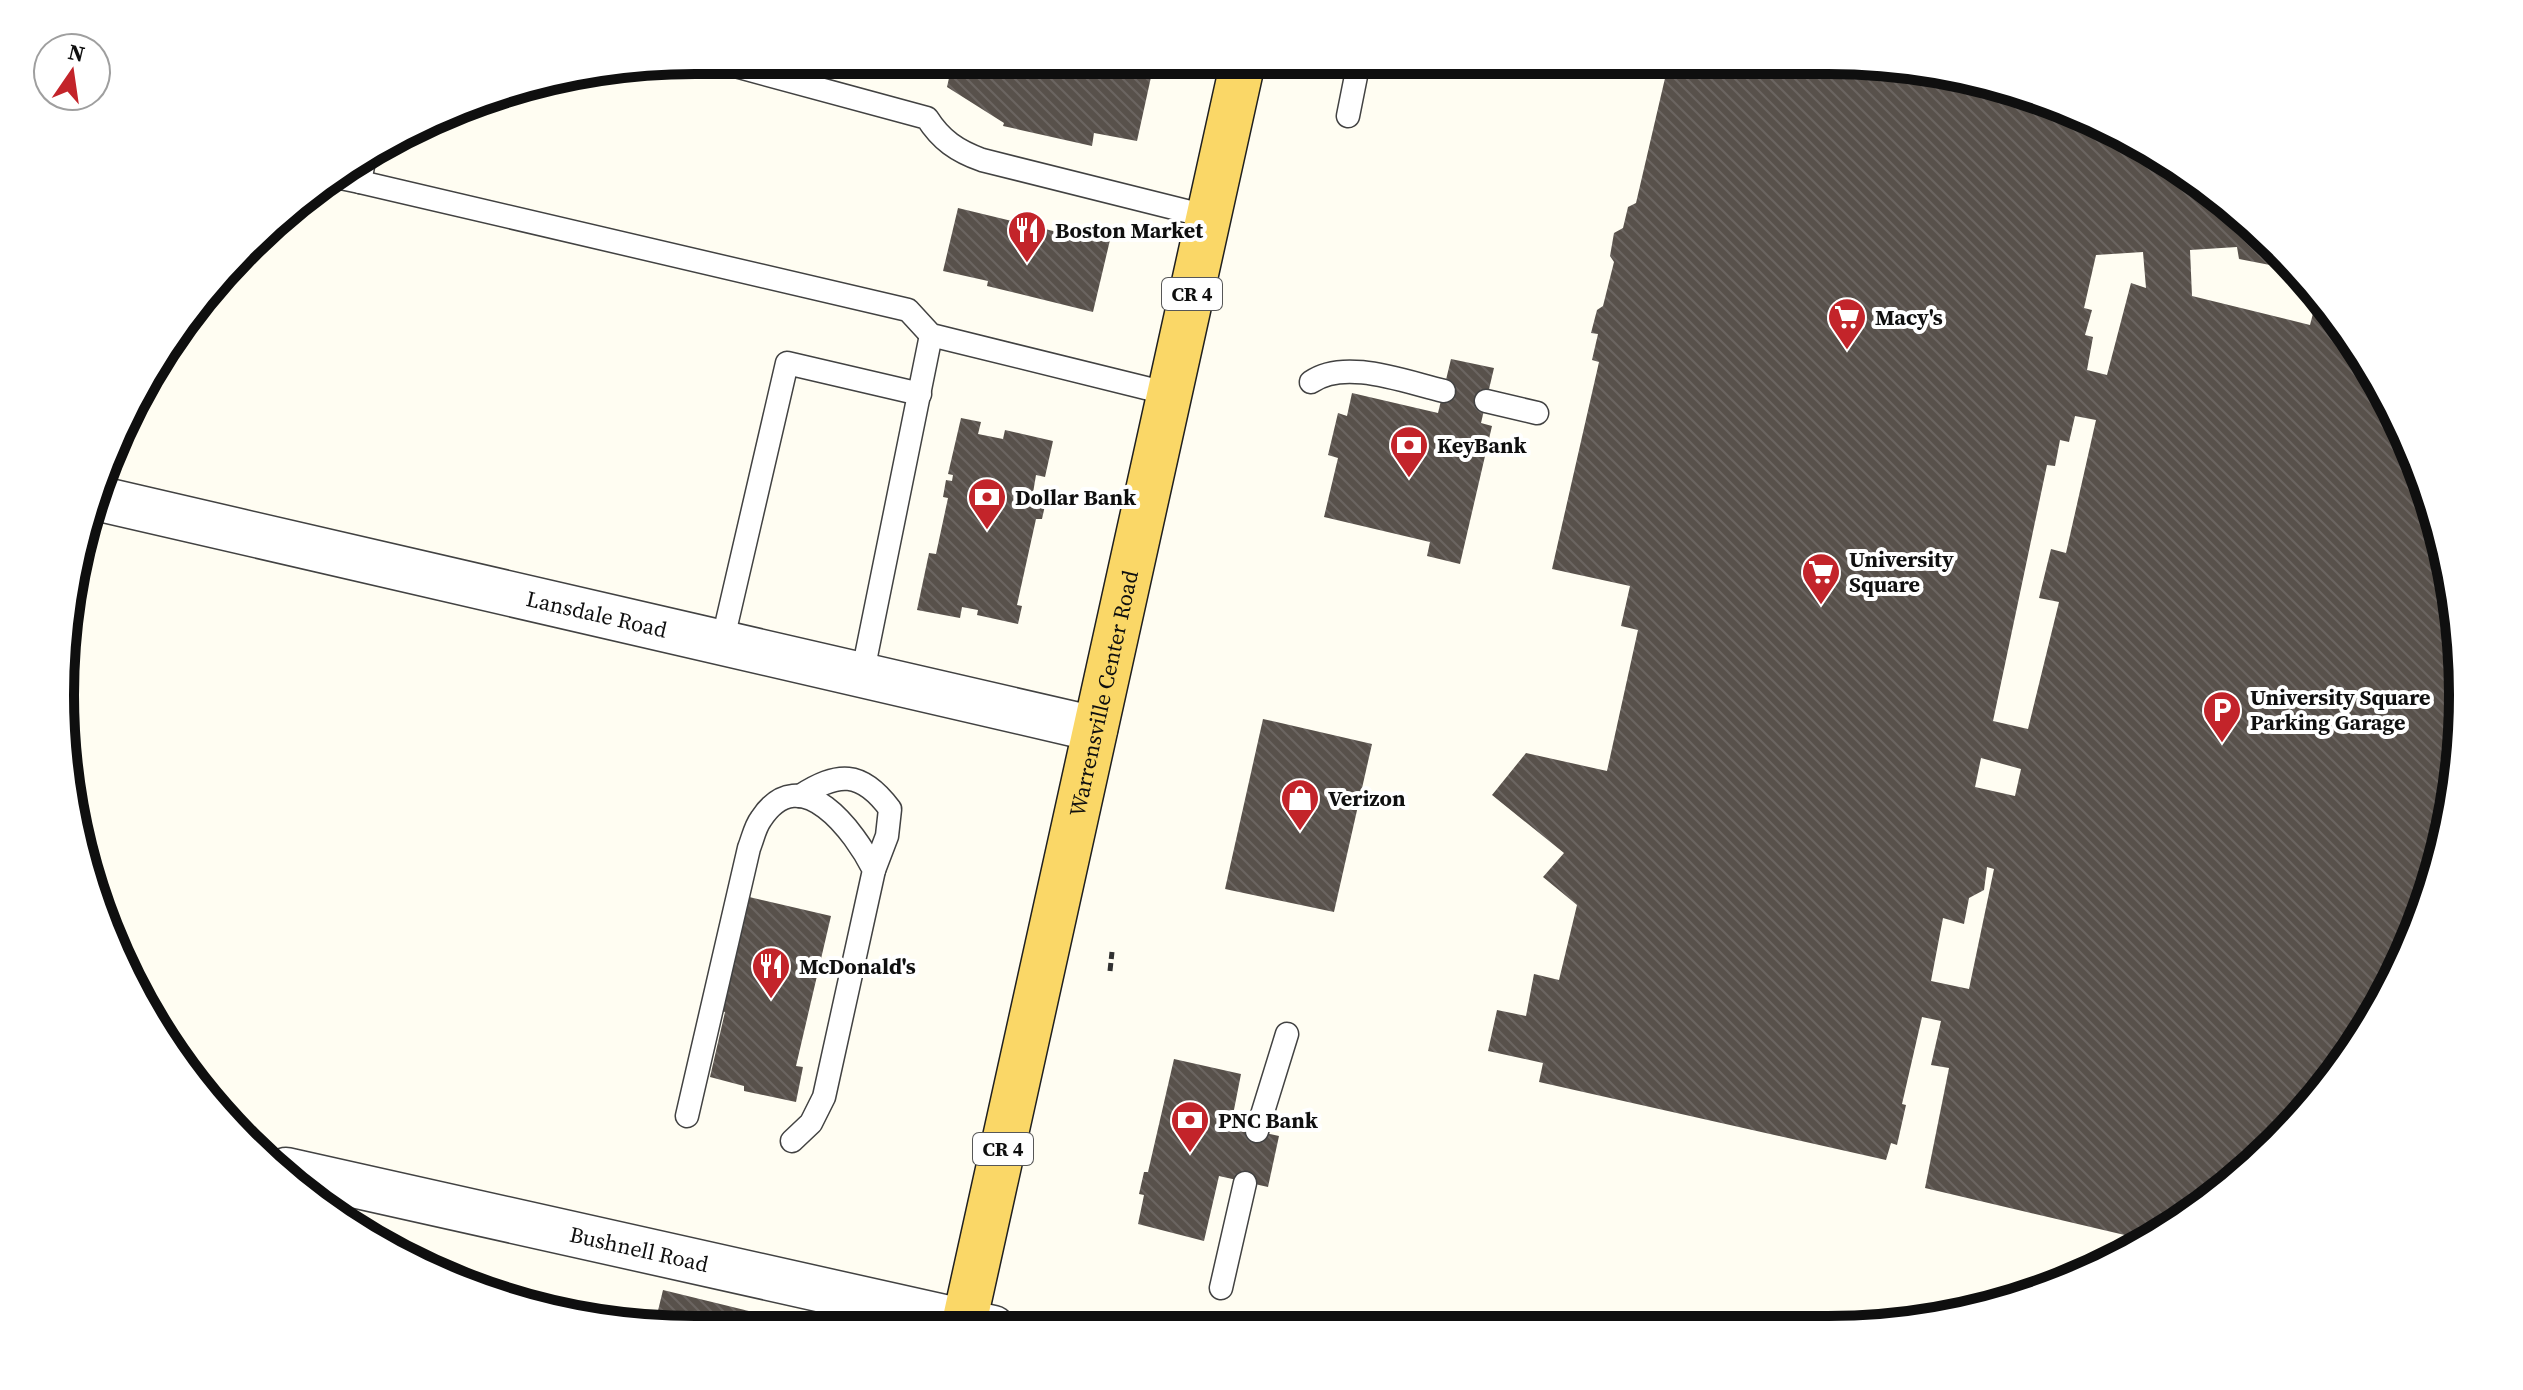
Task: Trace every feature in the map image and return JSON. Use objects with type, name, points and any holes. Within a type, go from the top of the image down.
[{"type":"main road","name":"Warrensville Center Road","points":[[975,1316],[1095,729],[1240,74]]},
{"type":"street","name":"Lansdale Road","points":[[105,500],[1095,729]]},
{"type":"street","name":"Bushnell Road","points":[[299,1173],[933,1316]]},
{"type":"lane","points":[[767,74],[927,118],[942,139],[961,152],[982,160],[1210,217]]},
{"type":"lane","points":[[1348,116],[1356,74]]},
{"type":"lane","points":[[362,172],[908,310],[931,335],[1170,394]]},
{"type":"lane","points":[[862,676],[931,335]]},
{"type":"lane","points":[[722,643],[787,363],[920,394]]},
{"type":"lane","points":[[1311,382],[1324,373],[1351,370],[1444,391]]},
{"type":"lane","points":[[1486,401],[1537,413]]},
{"type":"lane","points":[[687,1116],[749,848],[759,821],[779,800],[800,796],[820,784],[843,777],[877,791],[890,809],[887,836],[874,870],[824,1097],[811,1123],[792,1141]]},
{"type":"lane","points":[[800,796],[827,806],[856,839],[874,870]]},
{"type":"lane","points":[[1257,1131],[1287,1034]]},
{"type":"lane","points":[[1221,1288],[1245,1183]]},
{"type":"path","points":[[1110,971],[1112,952]]},
{"type":"building","points":[[950,74],[1160,74],[1159,79],[1151,77],[1137,141],[1094,133],[1092,146],[1003,126],[1004,123],[947,87]]},
{"type":"building","points":[[1666,74],[1869,75],[1909,79],[1989,95],[2066,121],[2103,138],[2206,202],[2277,266],[2239,259],[2237,247],[2190,250],[2192,296],[2310,325],[2314,309],[2344,350],[2385,420],[2402,457],[2428,534],[2444,614],[2448,654],[2448,736],[2444,776],[2428,856],[2416,895],[2402,933],[2366,1006],[2321,1073],[2267,1134],[2237,1162],[2206,1188],[2131,1237],[1925,1188],[1949,1068],[1931,1065],[1941,1021],[1922,1017],[1902,1104],[1906,1105],[1897,1145],[1891,1143],[1886,1160],[1539,1082],[1543,1063],[1488,1051],[1497,1010],[1526,1016],[1534,974],[1559,980],[1577,905],[1543,877],[1564,853],[1492,795],[1526,753],[1607,771],[1638,630],[1621,626],[1630,586],[1552,569],[1599,362],[1592,360],[1598,334],[1591,333],[1597,310],[1603,306],[1614,262],[1610,256],[1614,233],[1623,228],[1628,207],[1636,203]],"holes":[[[2143,252],[2146,288],[2131,283],[2107,375],[2087,370],[2093,337],[2085,335],[2092,310],[2084,308],[2096,255]],[[2075,416],[2096,420],[2066,553],[2051,549],[2039,598],[2059,602],[2028,729],[1993,721],[2047,465],[2055,466],[2060,440],[2069,442]],[[1981,758],[2021,769],[2015,796],[1975,787]],[[1987,867],[1994,869],[1969,989],[1931,981],[1943,918],[1964,924],[1969,898],[1984,890]]]},
{"type":"building","points":[[958,208],[1078,237],[1079,232],[1110,240],[1093,312],[987,286],[988,281],[943,271]]},
{"type":"building","points":[[1451,359],[1494,368],[1481,423],[1492,426],[1460,564],[1427,556],[1430,542],[1324,517],[1338,458],[1328,455],[1338,413],[1347,416],[1352,393],[1438,413]]},
{"type":"building","points":[[961,418],[981,422],[978,434],[1003,439],[1005,430],[1053,441],[1045,477],[1036,475],[1032,499],[1046,501],[1042,519],[1036,519],[1017,605],[1022,606],[1018,624],[977,615],[978,610],[962,607],[960,618],[917,610],[929,553],[936,554],[948,498],[943,497],[946,480],[952,481],[953,475],[948,474]]},
{"type":"building","points":[[1263,719],[1372,744],[1334,912],[1225,889]]},
{"type":"building","points":[[745,896],[831,916],[796,1066],[803,1067],[796,1102],[744,1091],[744,1086],[710,1077],[725,1012],[718,1011]]},
{"type":"building","points":[[1174,1059],[1241,1074],[1231,1125],[1279,1136],[1268,1187],[1219,1176],[1204,1241],[1138,1224],[1144,1195],[1139,1194],[1144,1172],[1148,1172]]},
{"type":"building","points":[[663,1290],[757,1313],[756,1316],[657,1315]]},
{"type":"place","name":"Boston Market","points":[[1027,264]]},
{"type":"place","name":"Macy's","points":[[1847,351]]},
{"type":"place","name":"KeyBank","points":[[1409,479]]},
{"type":"place","name":"Dollar Bank","points":[[987,531]]},
{"type":"place","name":"University Square","points":[[1821,606]]},
{"type":"place","name":"University Square Parking Garage","points":[[2222,744]]},
{"type":"place","name":"Verizon","points":[[1300,832]]},
{"type":"place","name":"McDonald's","points":[[771,1000]]},
{"type":"place","name":"PNC Bank","points":[[1190,1154]]}]
